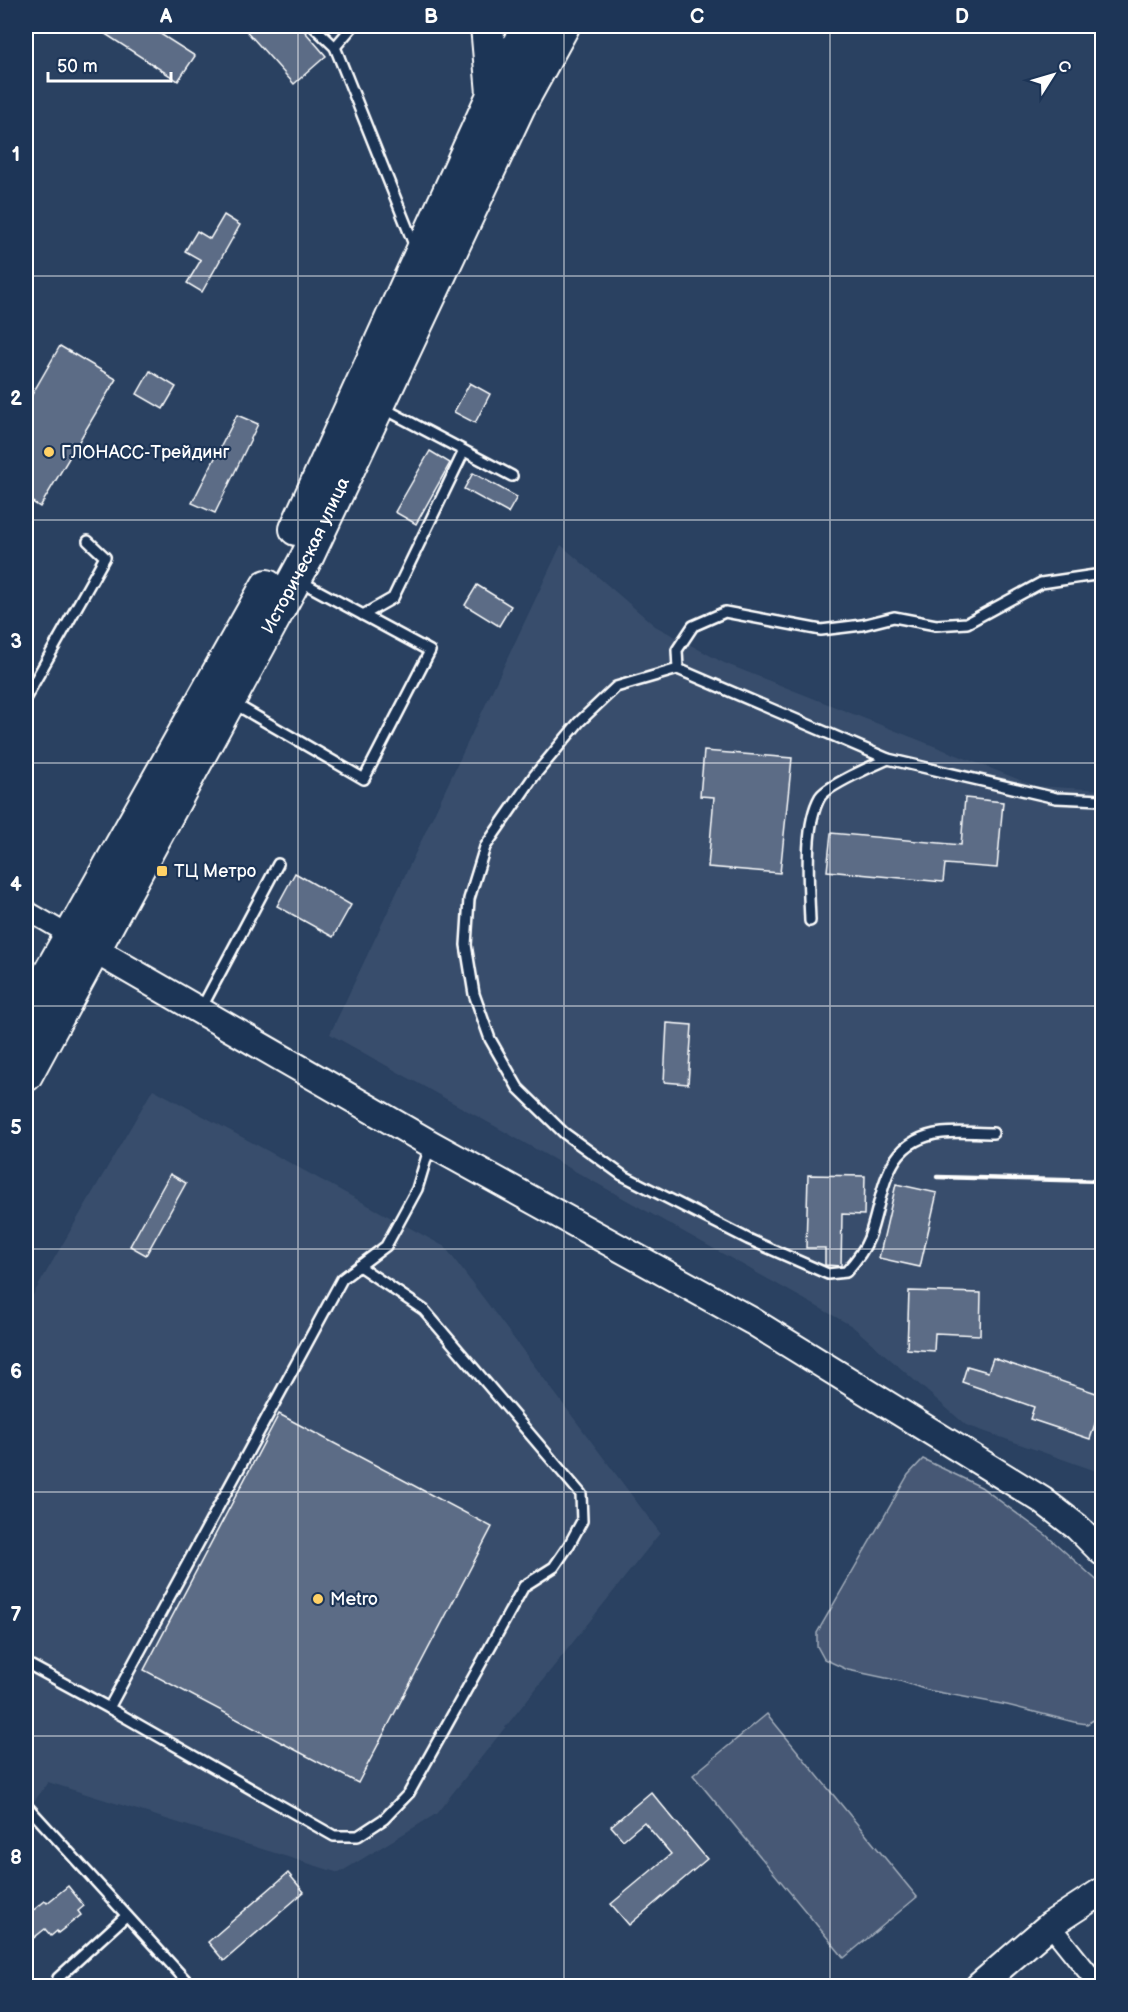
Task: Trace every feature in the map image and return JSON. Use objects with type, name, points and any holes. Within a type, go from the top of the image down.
[{"type":"highway","points":[[487,26],[494,93]]},
{"type":"highway","points":[[495,26],[502,32],[516,26]]},
{"type":"highway","name":"Историческая улица","points":[[26,1075],[82,943],[286,550],[494,93],[528,26]]},
{"type":"highway","name":"Историческая улица","points":[[26,1015],[82,943],[229,701],[295,579],[519,106],[563,26]]},
{"type":"main road","points":[[82,943],[431,1143],[752,1321],[1042,1500],[1077,1527],[1102,1552]]},
{"type":"main road","points":[[979,1986],[1050,1925],[1102,1891]]},
{"type":"street","points":[[26,910],[82,943]]},
{"type":"street","points":[[1050,1925],[1099,1986]]},
{"type":"lane","points":[[313,26],[335,47],[419,258]]},
{"type":"lane","points":[[335,47],[353,26]]},
{"type":"lane","points":[[378,405],[512,476]]},
{"type":"lane","points":[[363,615],[393,598],[464,451]]},
{"type":"lane","points":[[26,697],[105,557],[87,541]]},
{"type":"lane","points":[[678,669],[677,651],[693,626],[725,612],[820,630],[862,625],[894,617],[936,625],[967,622],[1041,583],[1102,577]]},
{"type":"lane","points":[[229,701],[364,779],[430,651],[295,579]]},
{"type":"lane","points":[[993,1132],[941,1133],[916,1140],[901,1150],[891,1164],[868,1239],[857,1260],[846,1272],[828,1274],[748,1239],[622,1175],[564,1133],[518,1088],[490,1039],[474,994],[466,945],[469,899],[485,847],[534,776],[579,722],[616,687],[678,669],[888,759],[1056,798],[1102,800]]},
{"type":"lane","points":[[810,921],[809,848],[811,825],[820,796],[849,777],[888,759]]},
{"type":"lane","points":[[200,1011],[278,864]]},
{"type":"lane","points":[[109,1708],[342,1279],[386,1246],[417,1189],[431,1143]]},
{"type":"lane","points":[[26,1663],[334,1836],[358,1836],[384,1819],[409,1793],[524,1586],[554,1567],[569,1545],[582,1521],[581,1494],[424,1310],[359,1266]]},
{"type":"lane","points":[[26,1805],[190,1986]]},
{"type":"lane","points":[[56,1986],[58,1978],[126,1916]]},
{"type":"shaded area","points":[[561,545],[655,626],[724,663],[1035,786],[1102,790],[1102,1473],[966,1425],[852,1326],[330,1034]]},
{"type":"shaded area","points":[[153,1089],[445,1247],[660,1533],[436,1814],[339,1873],[48,1782],[26,1813],[26,1307]]},
{"type":"shaded area","points":[[923,1459],[981,1487],[1046,1535],[1102,1585],[1102,1715],[1087,1724],[1074,1722],[1007,1705],[927,1690],[900,1681],[848,1670],[824,1659],[817,1646],[817,1633],[908,1475]]},
{"type":"shaded area","points":[[767,1714],[917,1897],[844,1958],[693,1775]]},
{"type":"building","points":[[93,26],[148,26],[195,56],[178,81]]},
{"type":"building","points":[[242,26],[300,26],[326,56],[294,84]]},
{"type":"building","points":[[224,215],[240,225],[202,292],[187,283],[201,260],[185,251],[197,231],[210,239]]},
{"type":"building","name":"ГЛОНАСС-Трейдинг","points":[[60,346],[116,379],[40,507],[26,498],[26,405]]},
{"type":"building","points":[[150,371],[176,387],[163,409],[137,394]]},
{"type":"building","points":[[470,383],[490,394],[475,423],[454,412]]},
{"type":"building","points":[[237,415],[258,424],[215,513],[192,503]]},
{"type":"building","points":[[430,451],[450,463],[416,524],[395,512]]},
{"type":"building","points":[[473,473],[517,497],[508,513],[464,489]]},
{"type":"building","points":[[477,585],[511,606],[499,626],[465,605]]},
{"type":"building","points":[[704,751],[792,758],[780,873],[708,867],[714,797],[700,796]]},
{"type":"building","points":[[965,798],[1003,802],[997,868],[945,864],[943,882],[827,871],[831,833],[961,845]]},
{"type":"building","points":[[295,873],[351,905],[333,937],[277,906]]},
{"type":"building","points":[[667,1023],[692,1025],[688,1084],[664,1082]]},
{"type":"building","points":[[170,1174],[186,1183],[146,1255],[130,1246]]},
{"type":"building","points":[[808,1175],[865,1176],[864,1215],[842,1214],[841,1266],[825,1265],[825,1248],[806,1248]]},
{"type":"building","points":[[896,1184],[937,1193],[920,1267],[879,1258]]},
{"type":"building","points":[[909,1291],[981,1293],[980,1335],[935,1333],[934,1351],[907,1349]]},
{"type":"building","points":[[993,1358],[1102,1395],[1102,1403],[1090,1439],[1030,1419],[1034,1407],[962,1382],[967,1366],[988,1372]]},
{"type":"building","name":"Metro","points":[[279,1414],[492,1527],[358,1783],[144,1670]]},
{"type":"building","points":[[651,1792],[707,1859],[629,1925],[611,1904],[671,1854],[644,1822],[623,1840],[611,1826]]},
{"type":"building","points":[[288,1873],[304,1892],[224,1961],[208,1942]]},
{"type":"building","points":[[68,1886],[84,1906],[78,1911],[81,1915],[58,1933],[57,1931],[51,1936],[45,1929],[26,1944],[26,1916]]},
{"type":"railway","points":[[937,1177],[1102,1181]]},
{"type":"place","name":"ГЛОНАСС-Трейдинг","points":[[49,452]]},
{"type":"place","name":"ТЦ Метро","points":[[162,871]]},
{"type":"place","name":"Metro","points":[[318,1599]]}]
